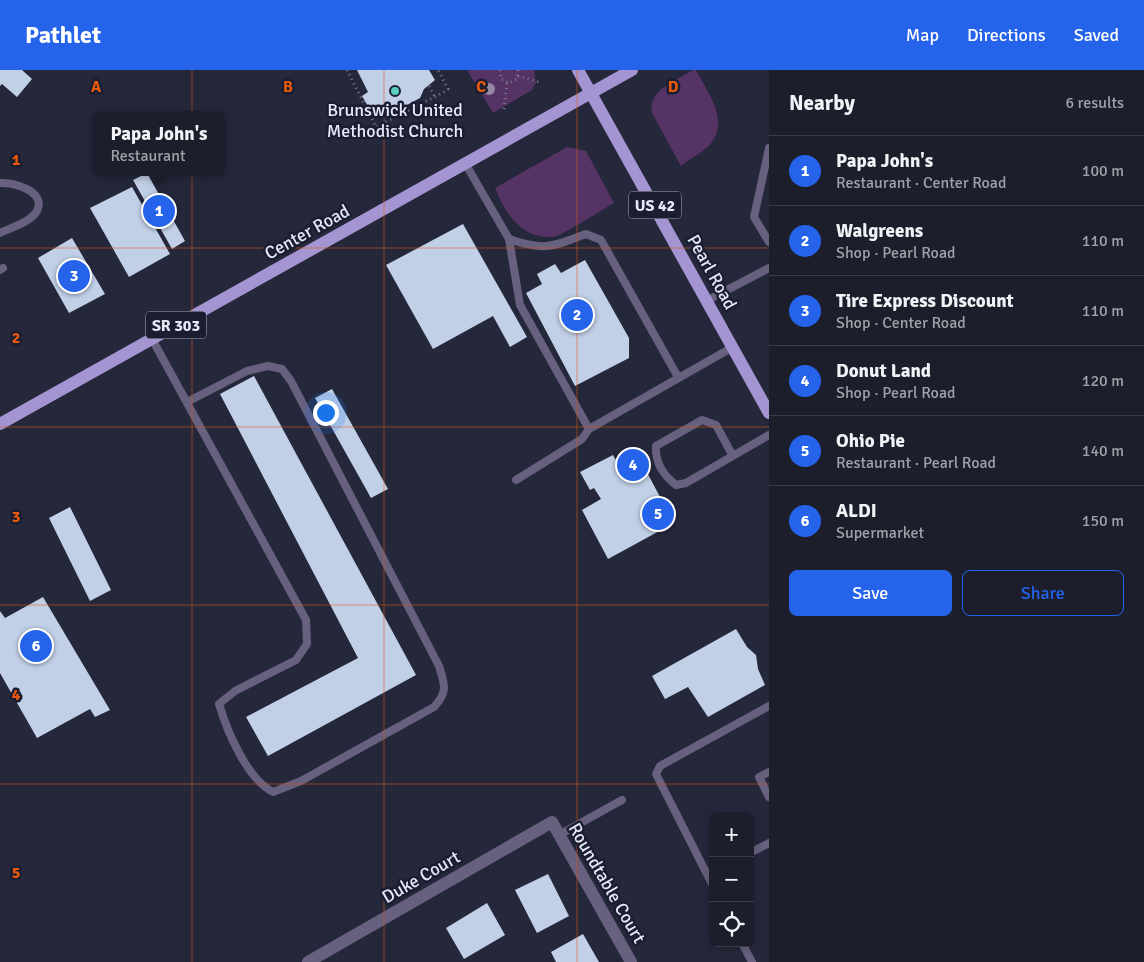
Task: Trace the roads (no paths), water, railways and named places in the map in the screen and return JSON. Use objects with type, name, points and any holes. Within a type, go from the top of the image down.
[{"type":"main road","name":"Pearl Road","points":[[578,70],[708,300],[769,413]]},
{"type":"main road","name":"Center Road","points":[[0,424],[632,70]]},
{"type":"street","name":"Roundtable Court","points":[[552,822],[631,962]]},
{"type":"street","name":"Duke Court","points":[[308,962],[552,822]]},
{"type":"lane","points":[[769,148],[754,217],[769,242]]},
{"type":"lane","points":[[465,164],[509,239],[520,305],[589,429]]},
{"type":"lane","points":[[0,183],[22,186],[36,195],[38,210],[32,216],[0,233]]},
{"type":"lane","points":[[509,239],[533,247],[554,246],[586,234],[601,240],[678,378]]},
{"type":"lane","points":[[708,300],[769,268],[769,263]]},
{"type":"lane","points":[[152,339],[306,620],[307,644],[296,660],[235,691],[219,704],[224,721],[252,774],[263,787],[273,792],[301,781],[434,707],[443,697],[444,683],[439,666],[291,381],[282,369],[268,366],[247,371],[187,402]]},
{"type":"lane","points":[[516,480],[582,439],[589,429],[733,347]]},
{"type":"lane","points":[[733,456],[716,425],[702,420],[656,446],[655,457],[666,478],[676,486],[686,484],[769,435]]},
{"type":"lane","points":[[709,871],[656,774],[660,766],[769,706]]},
{"type":"lane","points":[[769,772],[759,777],[769,797]]},
{"type":"lane","points":[[559,835],[622,800]]},
{"type":"lane","points":[[754,850],[769,843]]},
{"type":"lane","points":[[744,947],[752,962]]},
{"type":"place","name":"Brunswick United Methodist Church","points":[[395,91]]},
{"type":"place","name":"Papa John's","points":[[159,211]]},
{"type":"place","name":"Tire Express Discount","points":[[74,276]]},
{"type":"place","name":"Walgreens","points":[[577,315]]},
{"type":"place","name":"Donut Land","points":[[633,465]]},
{"type":"place","name":"Ohio Pie","points":[[658,514]]},
{"type":"place","name":"ALDI","points":[[36,646]]}]
